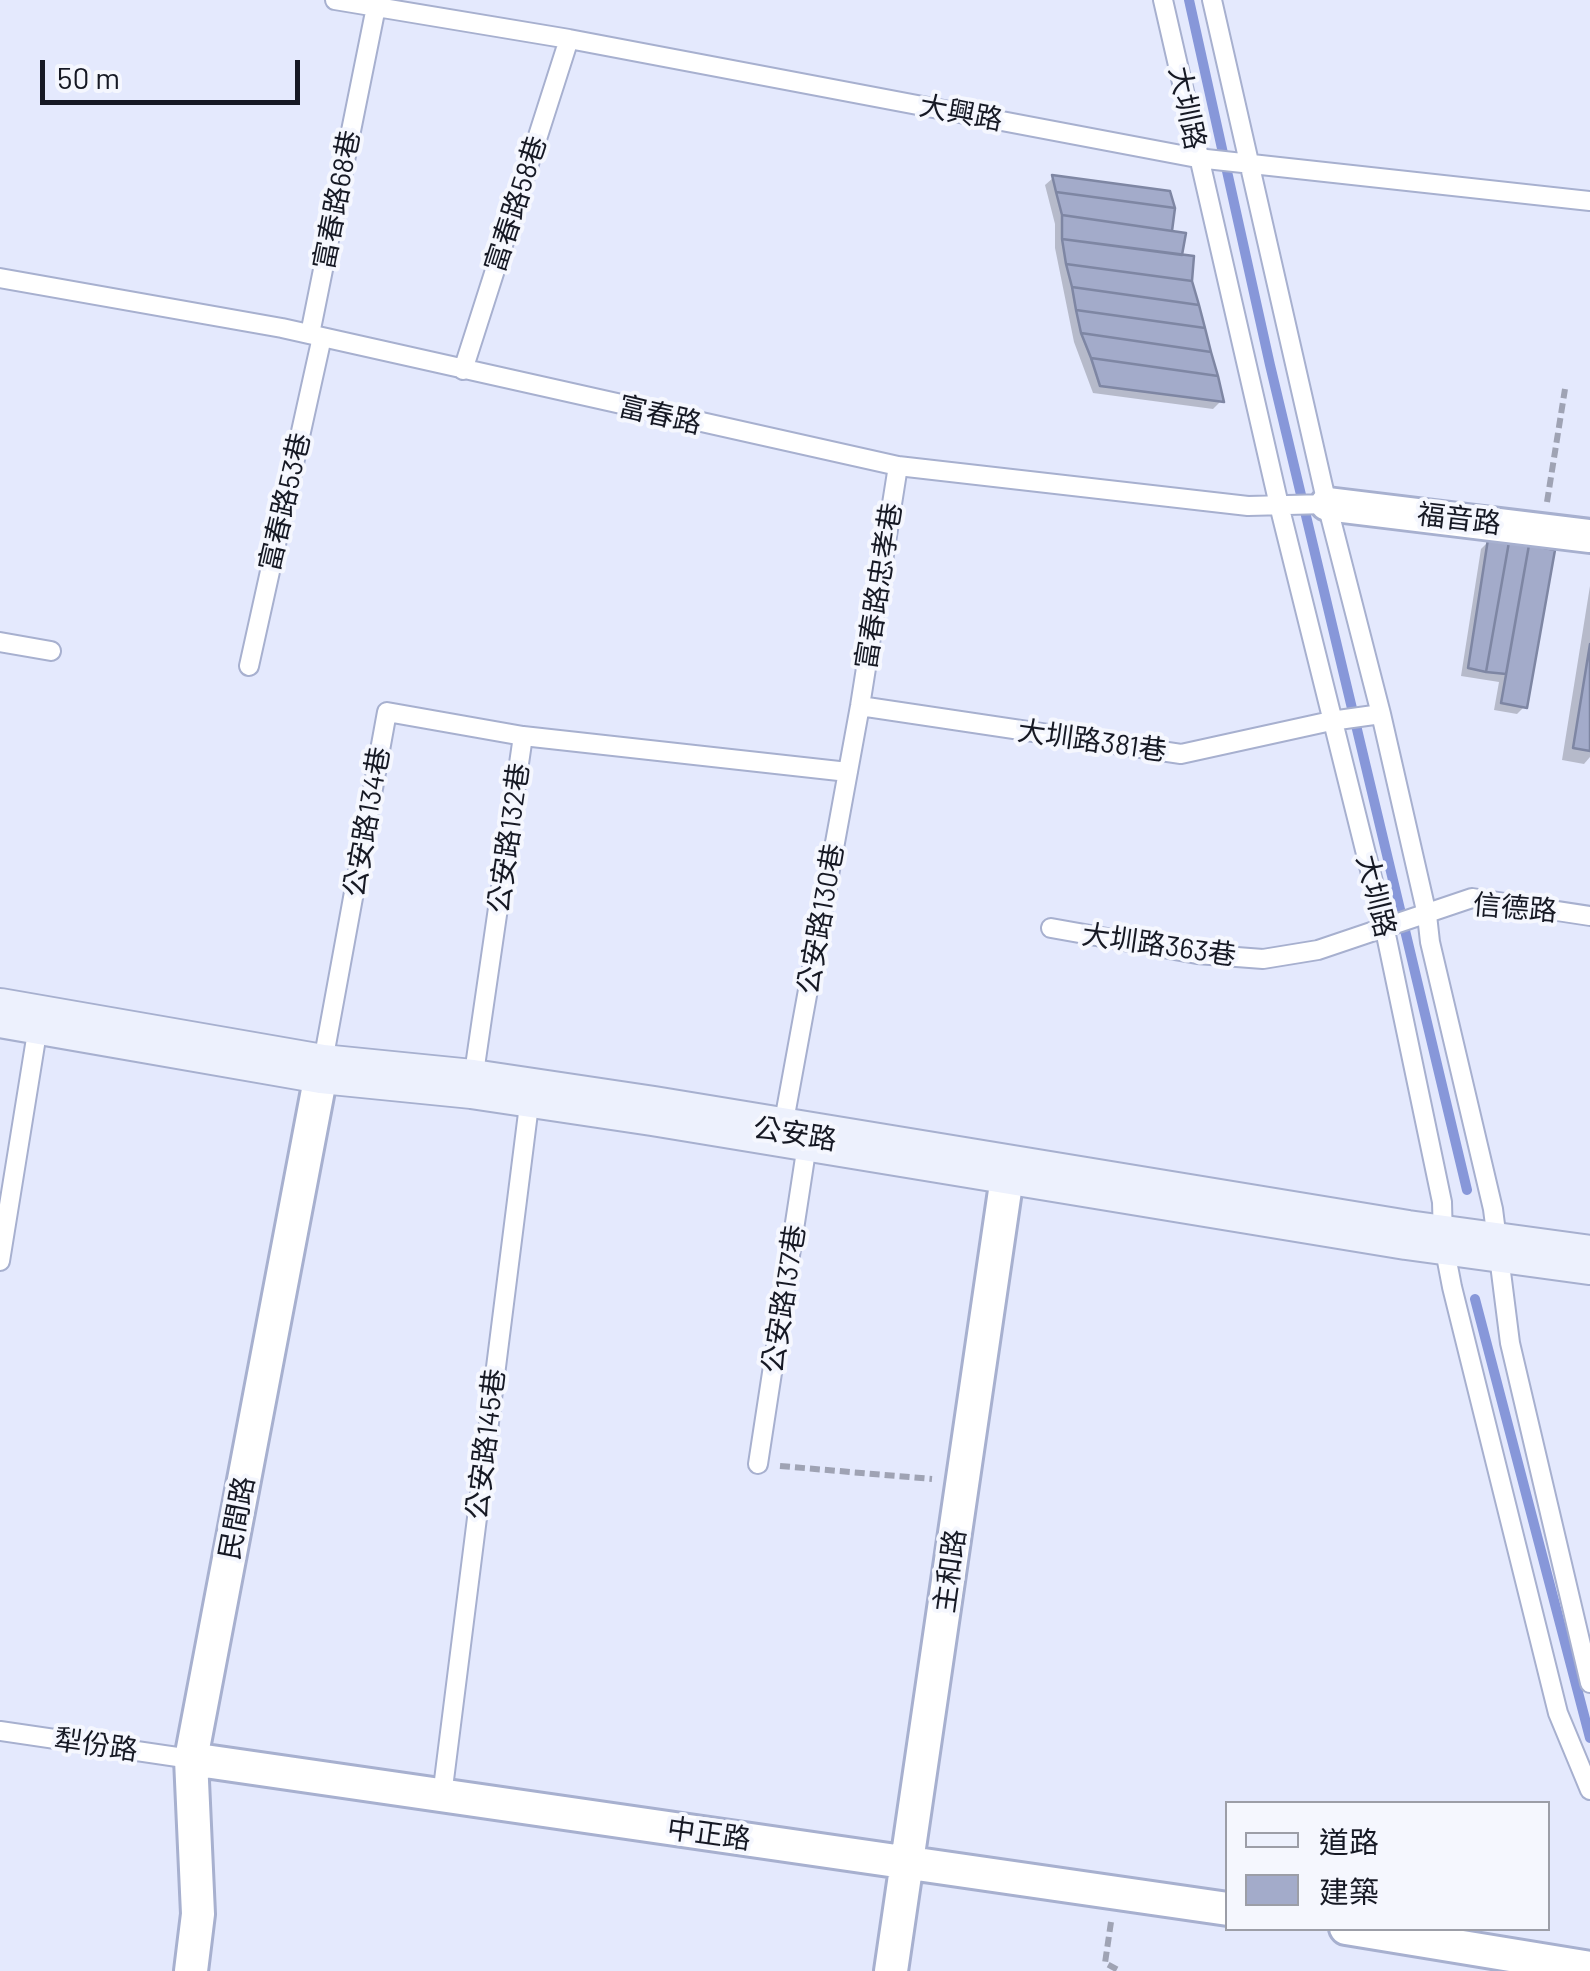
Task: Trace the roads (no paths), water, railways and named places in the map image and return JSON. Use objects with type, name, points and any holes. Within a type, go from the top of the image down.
[{"type":"main road","name":"公安路","points":[[19,1016],[322,1069],[472,1084],[1443,1240],[1590,1260]]},
{"type":"street","name":"福音路","points":[[1327,504],[1590,536]]},
{"type":"street","name":"民間路","points":[[192,1971],[198,1914],[191,1759],[322,1069]]},
{"type":"street","name":"主和路","points":[[891,1971],[1008,1170]]},
{"type":"street","name":"中正路","points":[[191,1759],[1225,1909]]},
{"type":"street","points":[[1364,1931],[1590,1968]]},
{"type":"lane","name":"大圳路","points":[[1162,0],[1279,505],[1385,930],[1442,1202],[1443,1240],[1452,1287],[1558,1713],[1590,1790]]},
{"type":"lane","name":"大圳路","points":[[1212,0],[1327,504],[1427,915],[1493,1209],[1510,1343],[1590,1683]]},
{"type":"lane","name":"大興路","points":[[344,1],[569,39],[1198,158],[1590,201]]},
{"type":"lane","name":"富春路68巷","points":[[316,336],[376,7]]},
{"type":"lane","name":"富春路58巷","points":[[463,370],[569,39]]},
{"type":"lane","name":"富春路","points":[[0,278],[316,336],[898,466],[1248,506],[1327,504]]},
{"type":"lane","name":"富春路53巷","points":[[249,666],[316,336]]},
{"type":"lane","name":"富春路忠孝巷","points":[[860,706],[898,466]]},
{"type":"lane","points":[[0,642],[51,651]]},
{"type":"lane","name":"大圳路381巷","points":[[860,706],[1181,754],[1381,714]]},
{"type":"lane","name":"公安路130巷","points":[[796,1134],[860,706]]},
{"type":"lane","name":"公安路134巷","points":[[322,1069],[387,712],[523,736]]},
{"type":"lane","name":"公安路132巷","points":[[472,1084],[523,736],[848,772]]},
{"type":"lane","name":"信德路","points":[[1385,930],[1472,898],[1590,916]]},
{"type":"lane","name":"大圳路363巷","points":[[1051,928],[1197,954],[1263,959],[1318,950],[1385,930]]},
{"type":"lane","points":[[0,1261],[19,1016]]},
{"type":"lane","name":"公安路145巷","points":[[442,1796],[530,1093]]},
{"type":"lane","name":"公安路137巷","points":[[758,1464],[796,1134]]},
{"type":"lane","name":"犁份路","points":[[0,1731],[191,1759]]},
{"type":"waterway","points":[[1189,0],[1270,365],[1467,1190]]},
{"type":"waterway","points":[[1475,1299],[1590,1738]]}]
